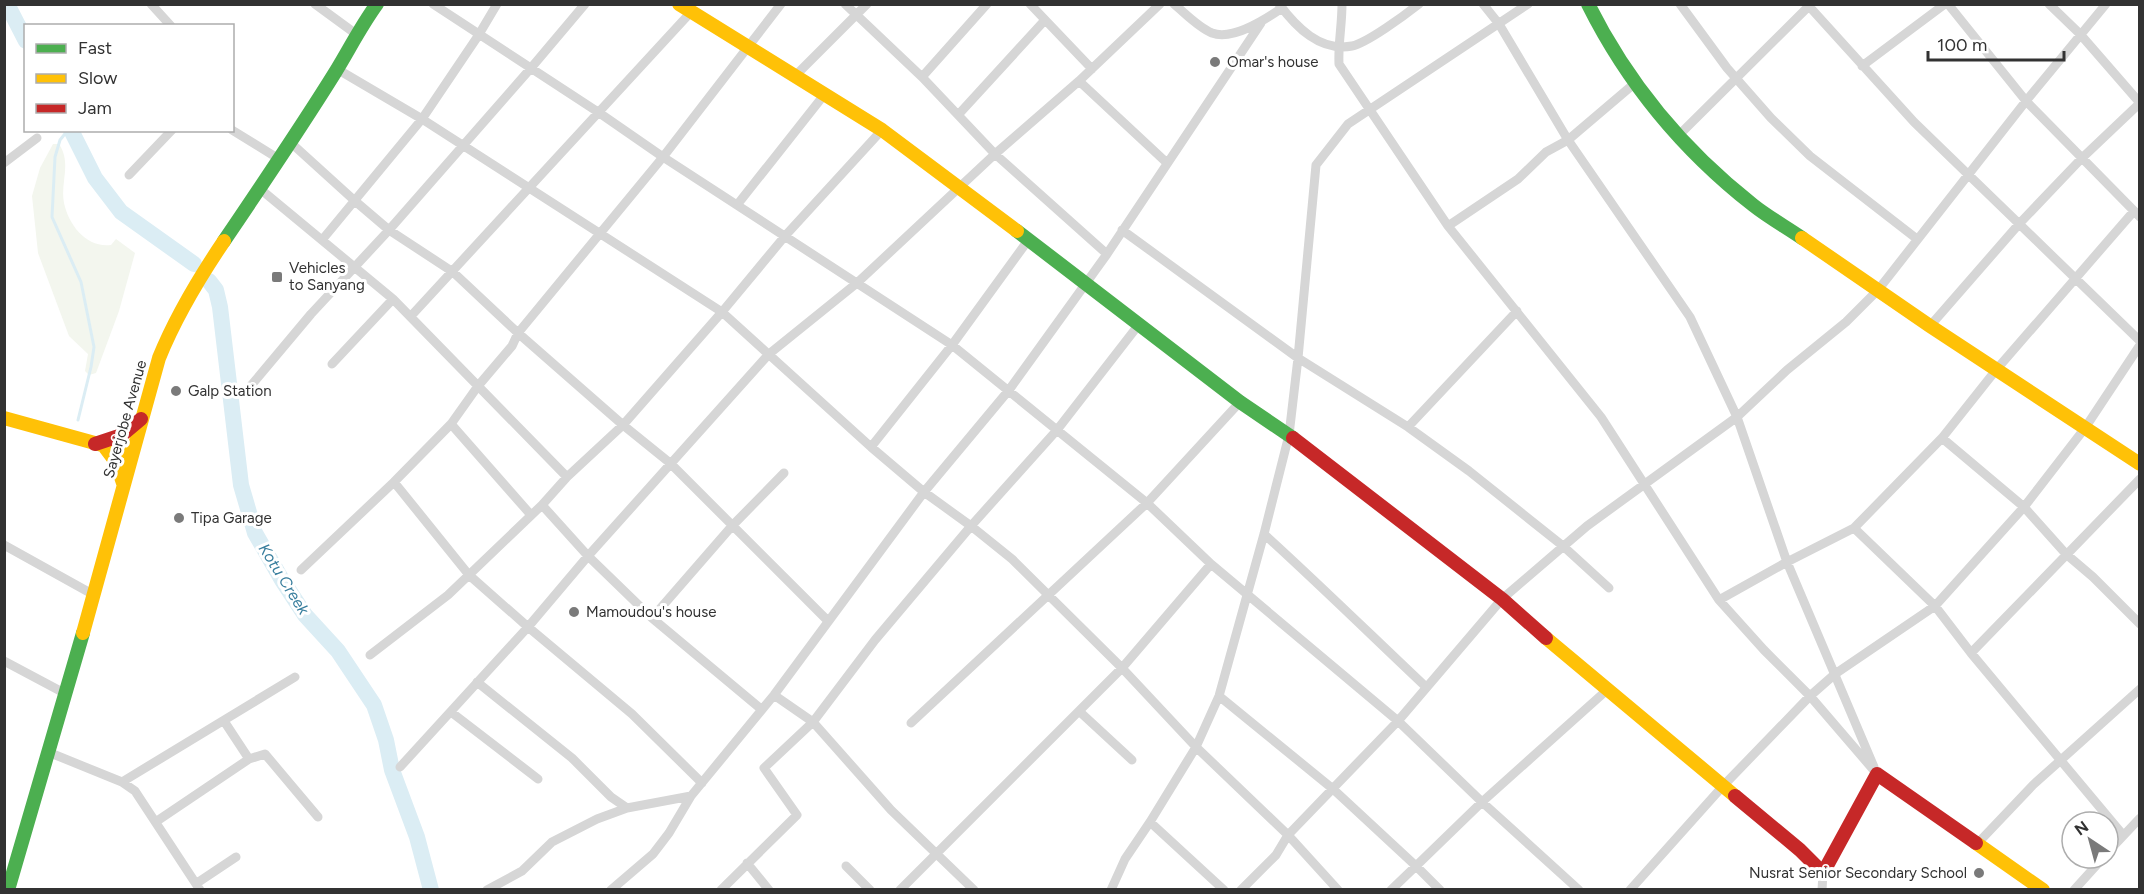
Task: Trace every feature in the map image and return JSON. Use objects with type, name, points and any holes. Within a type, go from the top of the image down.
[{"type":"street","points":[[151,4],[169,24]]},
{"type":"street","points":[[315,4],[356,33]]},
{"type":"street","name":"Sayerjobe Avenue","points":[[8,890],[94,595],[153,376],[171,328],[204,270],[338,69],[356,33],[377,4]]},
{"type":"street","points":[[433,4],[478,36],[531,68],[952,345],[1148,502],[1211,564],[1398,721],[1482,802],[1579,890]]},
{"type":"street","points":[[322,240],[422,119],[497,4]]},
{"type":"street","points":[[249,388],[311,314],[389,230],[585,4]]},
{"type":"street","points":[[301,570],[394,482],[451,424],[478,386],[512,346],[518,333],[663,157],[781,4]]},
{"type":"street","points":[[845,4],[922,77],[994,154],[1107,254]]},
{"type":"street","points":[[795,76],[867,4]]},
{"type":"street","points":[[922,77],[987,4]]},
{"type":"street","points":[[1030,4],[1092,69]]},
{"type":"street","points":[[400,767],[528,627],[670,463],[769,354],[857,283],[994,154],[1079,81],[1160,4]]},
{"type":"street","points":[[1174,4],[1202,28],[1215,34],[1228,34],[1261,23]]},
{"type":"street","points":[[1342,4],[1342,25],[1338,47],[1339,64],[1448,226],[1601,417],[1719,600],[1810,696],[1877,774],[2043,890]]},
{"type":"street","points":[[611,890],[653,854],[669,833],[691,796],[774,695],[924,492],[1009,390],[1107,254],[1261,23],[1281,6],[1296,26],[1312,38],[1338,47],[1354,46],[1398,20],[1419,4]]},
{"type":"street","points":[[1483,4],[1499,24],[1568,140],[1690,317],[1737,417],[1787,562],[1877,774]]},
{"type":"street","points":[[1111,890],[1125,859],[1196,747],[1219,696],[1289,435],[1316,165],[1348,124],[1528,4]]},
{"type":"street","points":[[1588,4],[1613,51],[1635,83],[1679,135],[1753,205],[1930,326],[2139,464]]},
{"type":"street","points":[[1680,4],[1736,78],[1771,118],[1810,156],[1917,239]]},
{"type":"street","points":[[1719,600],[1854,528],[1942,438],[2075,277],[2137,214],[2026,101],[1947,4],[1862,66]]},
{"type":"street","points":[[1930,326],[2019,224],[2139,103],[2080,34],[2049,4]]},
{"type":"street","points":[[1241,890],[1276,855],[1288,835],[1398,721],[1502,599],[1563,546],[1737,417],[1786,370],[1846,322],[1878,290],[2026,101],[2106,4]]},
{"type":"street","points":[[1630,890],[1723,786],[1810,696],[1835,674],[1935,606],[2024,507],[2085,428],[2139,343],[2075,277],[1914,122],[1809,5],[1679,135]]},
{"type":"street","points":[[411,316],[598,112],[685,8],[882,130],[1140,323],[1240,402],[1289,435],[1502,599],[1607,690],[1800,850],[1823,873]]},
{"type":"street","points":[[958,115],[1046,20]]},
{"type":"street","points":[[338,69],[422,119],[722,312],[871,447],[924,492],[1012,559],[1122,668],[1196,747],[1288,835],[1338,890]]},
{"type":"street","points":[[1079,81],[1167,163]]},
{"type":"street","points":[[1448,226],[1518,179],[1546,152],[1568,140],[1635,83]]},
{"type":"street","points":[[737,205],[824,94]]},
{"type":"street","points":[[370,655],[447,595],[623,425],[785,236],[882,130]]},
{"type":"street","points":[[234,131],[279,159]]},
{"type":"street","points":[[129,174],[170,132]]},
{"type":"street","points":[[4,163],[37,138]]},
{"type":"street","points":[[290,142],[389,230],[453,272],[518,333],[670,463],[828,621]]},
{"type":"street","points":[[259,188],[393,299],[567,477]]},
{"type":"street","points":[[1122,230],[1298,358],[1408,427],[1469,471],[1563,546],[1609,588]]},
{"type":"street","points":[[871,447],[952,345],[1029,239]]},
{"type":"street","points":[[333,364],[393,299]]},
{"type":"street","points":[[1408,427],[1517,311]]},
{"type":"street","points":[[721,890],[797,815],[764,768],[813,722],[875,640],[971,526],[1057,430],[1140,323]]},
{"type":"street","points":[[911,723],[1148,502],[1240,402]]},
{"type":"street","points":[[4,418],[131,453]]},
{"type":"street","points":[[100,445],[122,435],[141,419]]},
{"type":"street","points":[[451,424],[531,515]]},
{"type":"street","points":[[1942,438],[2024,507],[2066,554],[2093,577],[2139,624]]},
{"type":"street","points":[[100,445],[116,462],[123,484]]},
{"type":"street","points":[[652,618],[732,526],[784,473]]},
{"type":"street","points":[[1971,653],[2139,479]]},
{"type":"street","points":[[394,482],[469,574],[632,714],[702,783]]},
{"type":"street","points":[[542,505],[588,556],[652,618],[761,709]]},
{"type":"street","points":[[1854,528],[1935,606],[1971,653],[2123,835]]},
{"type":"street","points":[[1264,534],[1426,687]]},
{"type":"street","points":[[4,545],[94,595]]},
{"type":"street","points":[[900,890],[1122,668],[1211,564]]},
{"type":"street","points":[[4,661],[66,694]]},
{"type":"street","points":[[122,782],[295,677]]},
{"type":"street","points":[[477,682],[572,758],[611,797],[627,808]]},
{"type":"street","points":[[1977,844],[2032,786],[2139,689]]},
{"type":"street","points":[[1391,890],[1482,802],[1607,690]]},
{"type":"street","points":[[774,695],[813,722],[891,810],[974,890]]},
{"type":"street","points":[[1219,696],[1333,789],[1440,890]]},
{"type":"street","points":[[451,712],[538,779]]},
{"type":"street","points":[[1080,712],[1132,760]]},
{"type":"street","points":[[224,721],[249,759]]},
{"type":"street","points":[[48,752],[122,782],[135,791],[199,886],[237,857]]},
{"type":"street","points":[[157,821],[249,759],[265,754],[318,817]]},
{"type":"street","points":[[1822,890],[1823,873],[1877,774]]},
{"type":"street","points":[[487,890],[522,871],[545,848],[563,835],[597,819],[627,808],[691,796]]},
{"type":"street","points":[[2120,838],[2139,818]]},
{"type":"street","points":[[1150,822],[1224,890]]},
{"type":"street","points":[[747,863],[769,890]]},
{"type":"street","points":[[846,866],[870,890]]},
{"type":"street","points":[[2074,890],[2092,870]]},
{"type":"shaded area","points":[[53,144],[59,144],[63,151],[65,159],[64,203],[70,220],[80,234],[102,245],[111,245],[116,239],[135,253],[119,311],[96,373],[89,375],[85,371],[88,354],[69,336],[38,253],[32,196],[40,168]]},
{"type":"waterway","name":"Kotu Creek","points":[[7,4],[24,37]]},
{"type":"waterway","points":[[66,132],[60,140],[55,157],[52,217],[81,282],[94,347],[78,420]]},
{"type":"waterway","name":"Kotu Creek","points":[[72,132],[95,178],[121,212],[194,264]]},
{"type":"waterway","name":"Kotu Creek","points":[[209,281],[216,290],[220,307],[241,485],[255,533],[305,615],[338,651],[374,705],[386,740],[392,770],[417,837],[431,890]]},
{"type":"traffic: fast","points":[[224,241],[309,114],[377,4]]},
{"type":"traffic: fast","points":[[1588,4],[1603,33],[1639,88],[1681,138],[1704,162],[1753,205],[1802,238]]},
{"type":"traffic: fast","points":[[1017,231],[1240,402],[1293,438]]},
{"type":"traffic: fast","points":[[8,890],[83,633]]},
{"type":"traffic: slow","points":[[679,4],[882,130],[1017,231]]},
{"type":"traffic: slow","points":[[1802,238],[1930,326],[2140,464]]},
{"type":"traffic: slow","points":[[83,633],[159,358],[188,298],[224,241]]},
{"type":"traffic: slow","points":[[4,418],[131,453]]},
{"type":"traffic: slow","points":[[104,446],[116,462],[123,483]]},
{"type":"traffic: slow","points":[[1546,638],[1735,796]]},
{"type":"traffic: slow","points":[[1976,843],[2043,890]]},
{"type":"traffic: jam","points":[[95,444],[122,435],[141,419]]},
{"type":"traffic: jam","points":[[1293,438],[1502,599],[1546,638]]},
{"type":"traffic: jam","points":[[1735,796],[1800,850],[1823,873],[1877,774],[1976,843]]},
{"type":"place","name":"Omar's house","points":[[1215,62]]},
{"type":"place","name":"Vehicles to Sanyang","points":[[277,277]]},
{"type":"place","name":"Galp Station","points":[[176,391]]},
{"type":"place","name":"Tipa Garage","points":[[179,518]]},
{"type":"place","name":"Mamoudou's house","points":[[574,612]]},
{"type":"place","name":"Nusrat Senior Secondary School","points":[[1979,873]]}]
